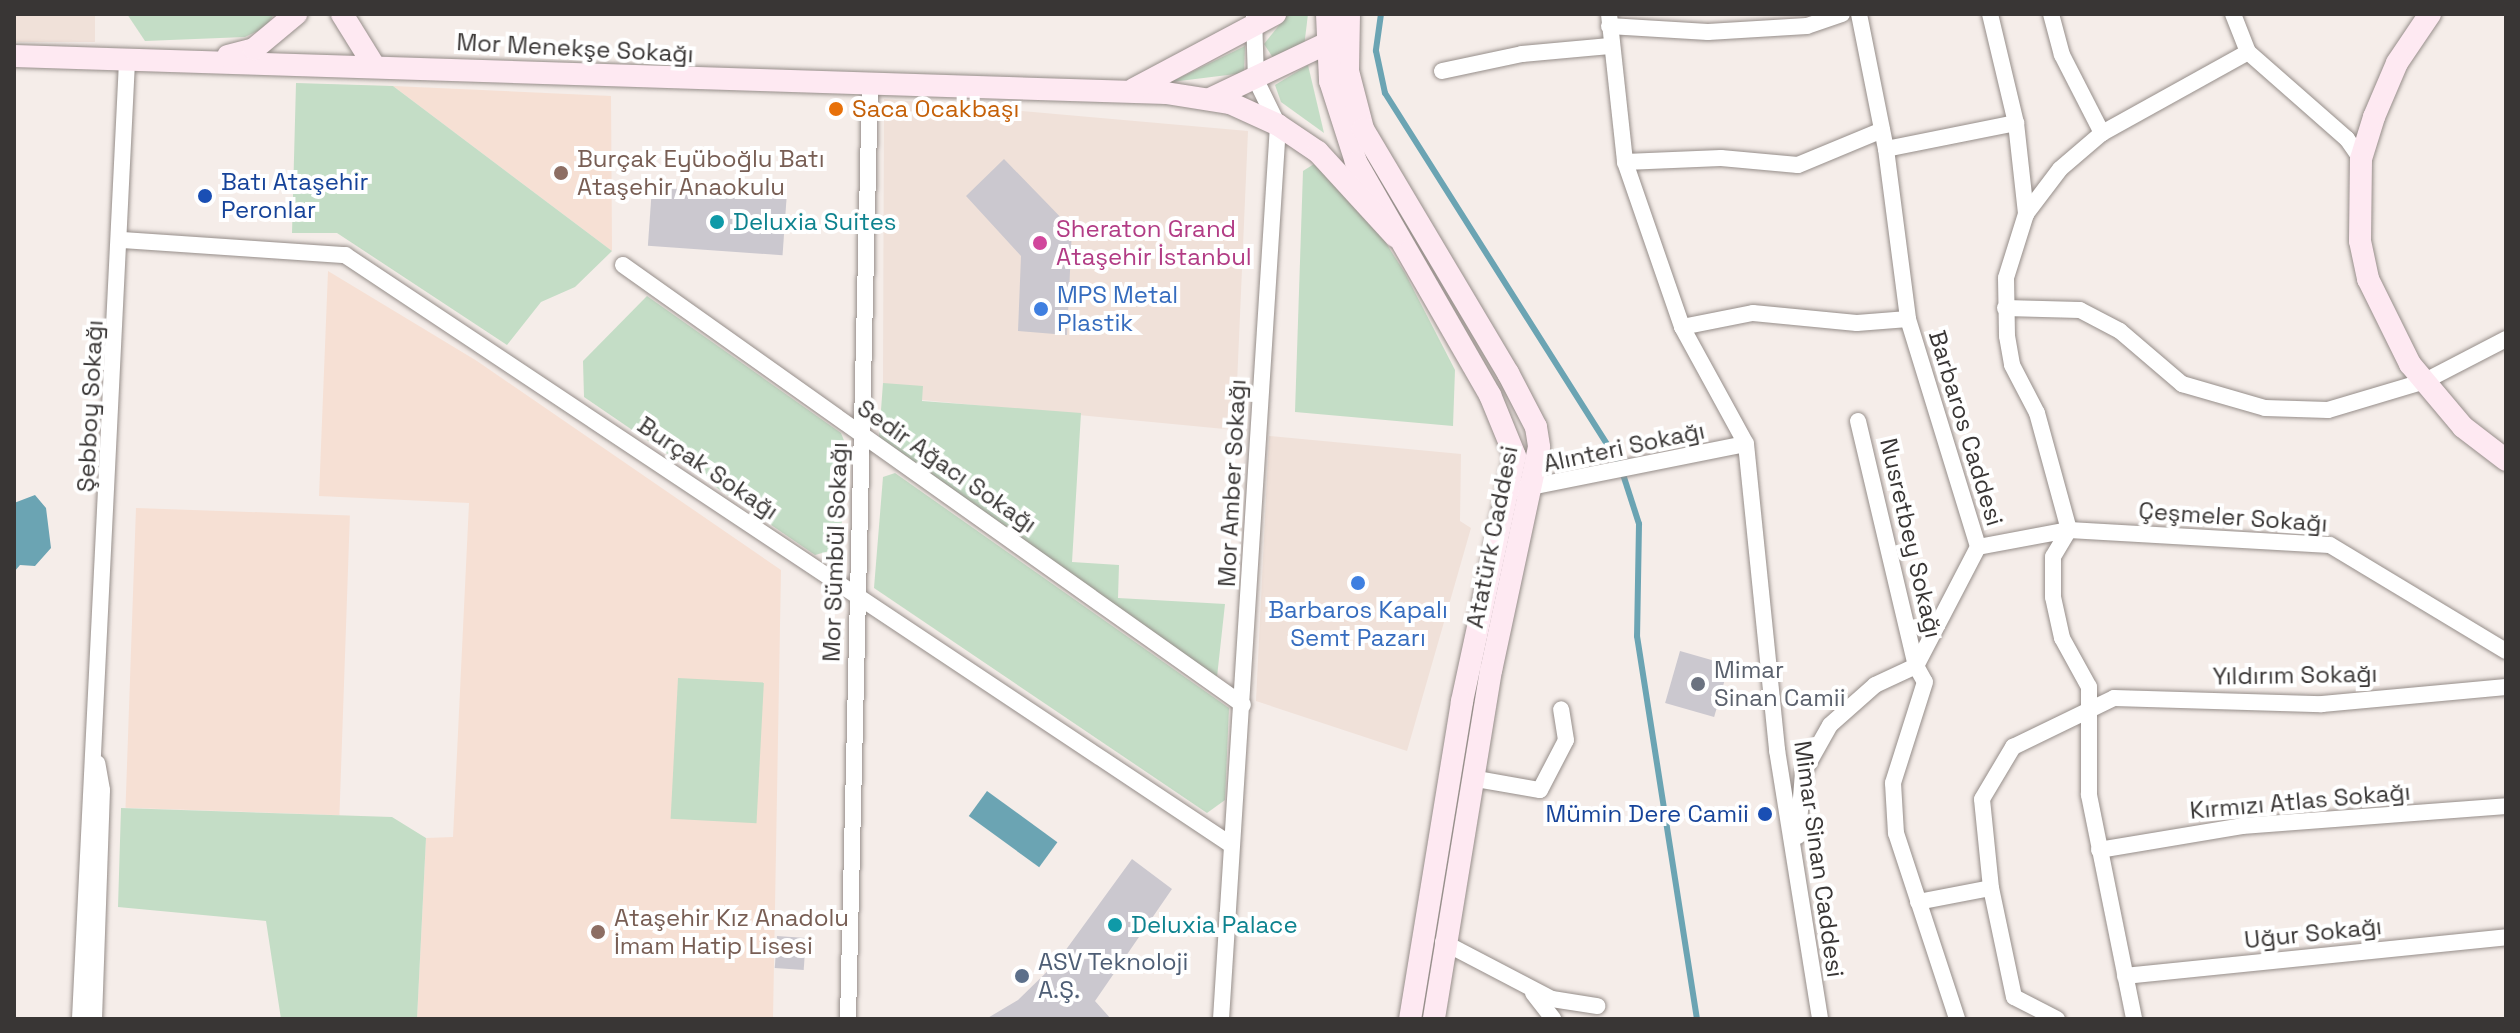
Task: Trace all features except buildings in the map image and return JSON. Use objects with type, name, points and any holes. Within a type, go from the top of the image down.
[{"type":"street","points":[[195,63],[254,49],[296,14]]},
{"type":"street","points":[[342,14],[373,64]]},
{"type":"street","points":[[1134,89],[1254,22],[1275,14]]},
{"type":"street","name":"Atatürk Caddesi","points":[[1327,14],[1326,45],[1335,105],[1395,236],[1510,432],[1522,489],[1462,702],[1410,1019]]},
{"type":"street","points":[[1609,20],[1708,32],[1807,26],[1842,14]]},
{"type":"street","name":"Barbaros Caddesi","points":[[1859,14],[1886,149],[1908,319],[1978,547],[1916,666]]},
{"type":"street","points":[[1990,14],[2016,123],[2026,214]]},
{"type":"street","points":[[2051,14],[2062,55],[2102,133]]},
{"type":"street","points":[[2233,14],[2248,52],[2347,139],[2361,159]]},
{"type":"street","points":[[2430,14],[2397,63],[2361,159],[2357,200],[2368,279],[2410,364],[2463,427],[2506,460]]},
{"type":"street","name":"Mimar Sinan Caddesi","points":[[1609,20],[1625,162],[1682,327],[1746,444],[1777,750],[1820,1019]]},
{"type":"street","points":[[1254,22],[1256,80],[1278,125]]},
{"type":"street","points":[[1209,100],[1326,45],[1348,24]]},
{"type":"street","name":"Atatürk Caddesi","points":[[1348,24],[1348,71],[1363,129],[1536,427],[1522,489],[1471,778],[1443,942],[1434,1019]]},
{"type":"street","points":[[1442,71],[1522,54],[1610,46]]},
{"type":"street","points":[[2134,1019],[2089,795],[2086,674],[2062,638],[2053,597],[2053,557],[2069,530],[2037,413],[2012,365],[2005,308],[2006,278],[2026,214],[2060,169],[2102,133],[2248,52]]},
{"type":"street","name":"Mor Menekşe Sokağı","points":[[14,56],[195,63],[373,64],[870,87],[1134,89],[1209,100],[1278,125],[1318,152],[1395,236]]},
{"type":"street","name":"Şebboy Sokağı","points":[[80,1019],[88,792],[95,753],[123,240],[127,61]]},
{"type":"street","name":"Mor Sümbül Sokağı","points":[[848,1019],[870,87]]},
{"type":"street","points":[[1886,149],[2016,123]]},
{"type":"street","name":"Mor Amber Sokağı","points":[[1221,1019],[1278,125]]},
{"type":"street","points":[[1625,162],[1721,158],[1798,165],[1882,130]]},
{"type":"street","name":"Burçak Sokağı","points":[[123,240],[345,255],[1230,844]]},
{"type":"street","name":"Sedir Ağacı Sokağı","points":[[623,265],[1243,705]]},
{"type":"street","points":[[2005,308],[2080,310],[2120,331],[2182,384],[2265,408],[2328,410],[2425,381],[2506,339]]},
{"type":"street","points":[[1682,327],[1753,313],[1857,323],[1908,319]]},
{"type":"street","name":"Nusretbey Sokağı","points":[[1858,421],[1916,666]]},
{"type":"street","name":"Alınteri Sokağı","points":[[1522,489],[1608,475],[1746,444]]},
{"type":"street","name":"Çeşmeler Sokağı","points":[[1978,547],[2069,530],[2330,545],[2506,651]]},
{"type":"street","points":[[1797,862],[1803,773],[1830,725],[1875,685],[1916,666],[1925,682],[1893,783],[1896,833],[1957,1019]]},
{"type":"street","name":"Yıldırım Sokağı","points":[[2057,1019],[2014,997],[1991,888],[1982,799],[1996,770],[2013,747],[2114,698],[2322,704],[2506,687]]},
{"type":"street","points":[[1471,778],[1540,790],[1566,740],[1561,709]]},
{"type":"street","name":"Şebboy Sokağı","points":[[94,1019],[102,790],[95,753]]},
{"type":"street","name":"Kırmızı Atlas Sokağı","points":[[2099,850],[2242,826],[2506,806]]},
{"type":"street","points":[[1918,902],[1991,888]]},
{"type":"street","name":"Uğur Sokağı","points":[[2125,976],[2506,937]]},
{"type":"street","points":[[1443,942],[1552,999],[1597,1006]]},
{"type":"street","points":[[1529,989],[1553,1019]]},
{"type":"shaded area","points":[[14,14],[95,14],[95,42],[14,42]]},
{"type":"shaded area","name":"Burçak Eyüboğlu Batı Ataşehir Anaokulu","points":[[393,86],[611,96],[612,251]]},
{"type":"shaded area","points":[[884,99],[1248,131],[1235,430],[922,400],[883,383]]},
{"type":"shaded area","points":[[328,271],[477,361],[781,570],[773,1019],[417,1019],[426,838],[453,837],[469,503],[319,496]]},
{"type":"shaded area","name":"Barbaros Kapalı Semt Pazarı","points":[[1269,436],[1461,454],[1460,521],[1471,528],[1407,751],[1256,701]]},
{"type":"shaded area","points":[[136,508],[350,515],[339,815],[126,808]]},
{"type":"green space","points":[[127,14],[274,14],[266,27],[245,37],[145,41]]},
{"type":"green space","points":[[1288,14],[1308,14],[1304,47],[1275,61],[1264,44]]},
{"type":"green space","points":[[1245,46],[1244,73],[1171,82]]},
{"type":"green space","points":[[1308,65],[1324,133],[1281,102],[1275,85]]},
{"type":"green space","points":[[296,83],[393,86],[612,251],[575,287],[541,302],[507,345],[337,233],[292,233]]},
{"type":"green space","points":[[1314,164],[1372,221],[1405,273],[1455,370],[1453,426],[1295,412],[1303,171]]},
{"type":"green space","points":[[647,296],[841,433],[847,448],[840,548],[815,555],[584,397],[583,361]]},
{"type":"green space","points":[[883,383],[923,386],[922,401],[1081,413],[1072,562],[1119,565],[1118,598],[1225,604],[1217,677],[879,437]]},
{"type":"green space","points":[[895,473],[1229,708],[1225,800],[1207,813],[874,588],[883,477]]},
{"type":"green space","points":[[678,678],[764,683],[757,823],[671,819]]},
{"type":"green space","points":[[121,808],[392,817],[426,838],[417,1019],[281,1019],[266,921],[118,907]]},
{"type":"water","points":[[35,495],[46,508],[51,548],[35,566],[20,565],[14,572],[14,503]]},
{"type":"water","points":[[987,791],[1057,842],[1039,867],[969,816]]},
{"type":"waterway","points":[[1381,14],[1376,51],[1385,93],[1620,465],[1639,524],[1637,636],[1697,1019]]},
{"type":"place","name":"Saca Ocakbaşı","points":[[836,109]]},
{"type":"place","name":"Burçak Eyüboğlu Batı Ataşehir Anaokulu","points":[[561,173]]},
{"type":"place","name":"Batı Ataşehir Peronlar","points":[[205,196]]},
{"type":"place","name":"Deluxia Suites","points":[[717,222]]},
{"type":"place","name":"Sheraton Grand Ataşehir İstanbul","points":[[1040,243]]},
{"type":"place","name":"MPS Metal Plastik","points":[[1041,309]]},
{"type":"place","name":"Barbaros Kapalı Semt Pazarı","points":[[1358,583]]},
{"type":"place","name":"Mimar Sinan Camii","points":[[1698,684]]},
{"type":"place","name":"Mümin Dere Camii","points":[[1765,814]]},
{"type":"place","name":"Deluxia Palace","points":[[1115,925]]},
{"type":"place","name":"Ataşehir Kız Anadolu İmam Hatip Lisesi","points":[[598,932]]},
{"type":"place","name":"ASV Teknoloji A.Ş.","points":[[1022,976]]}]
